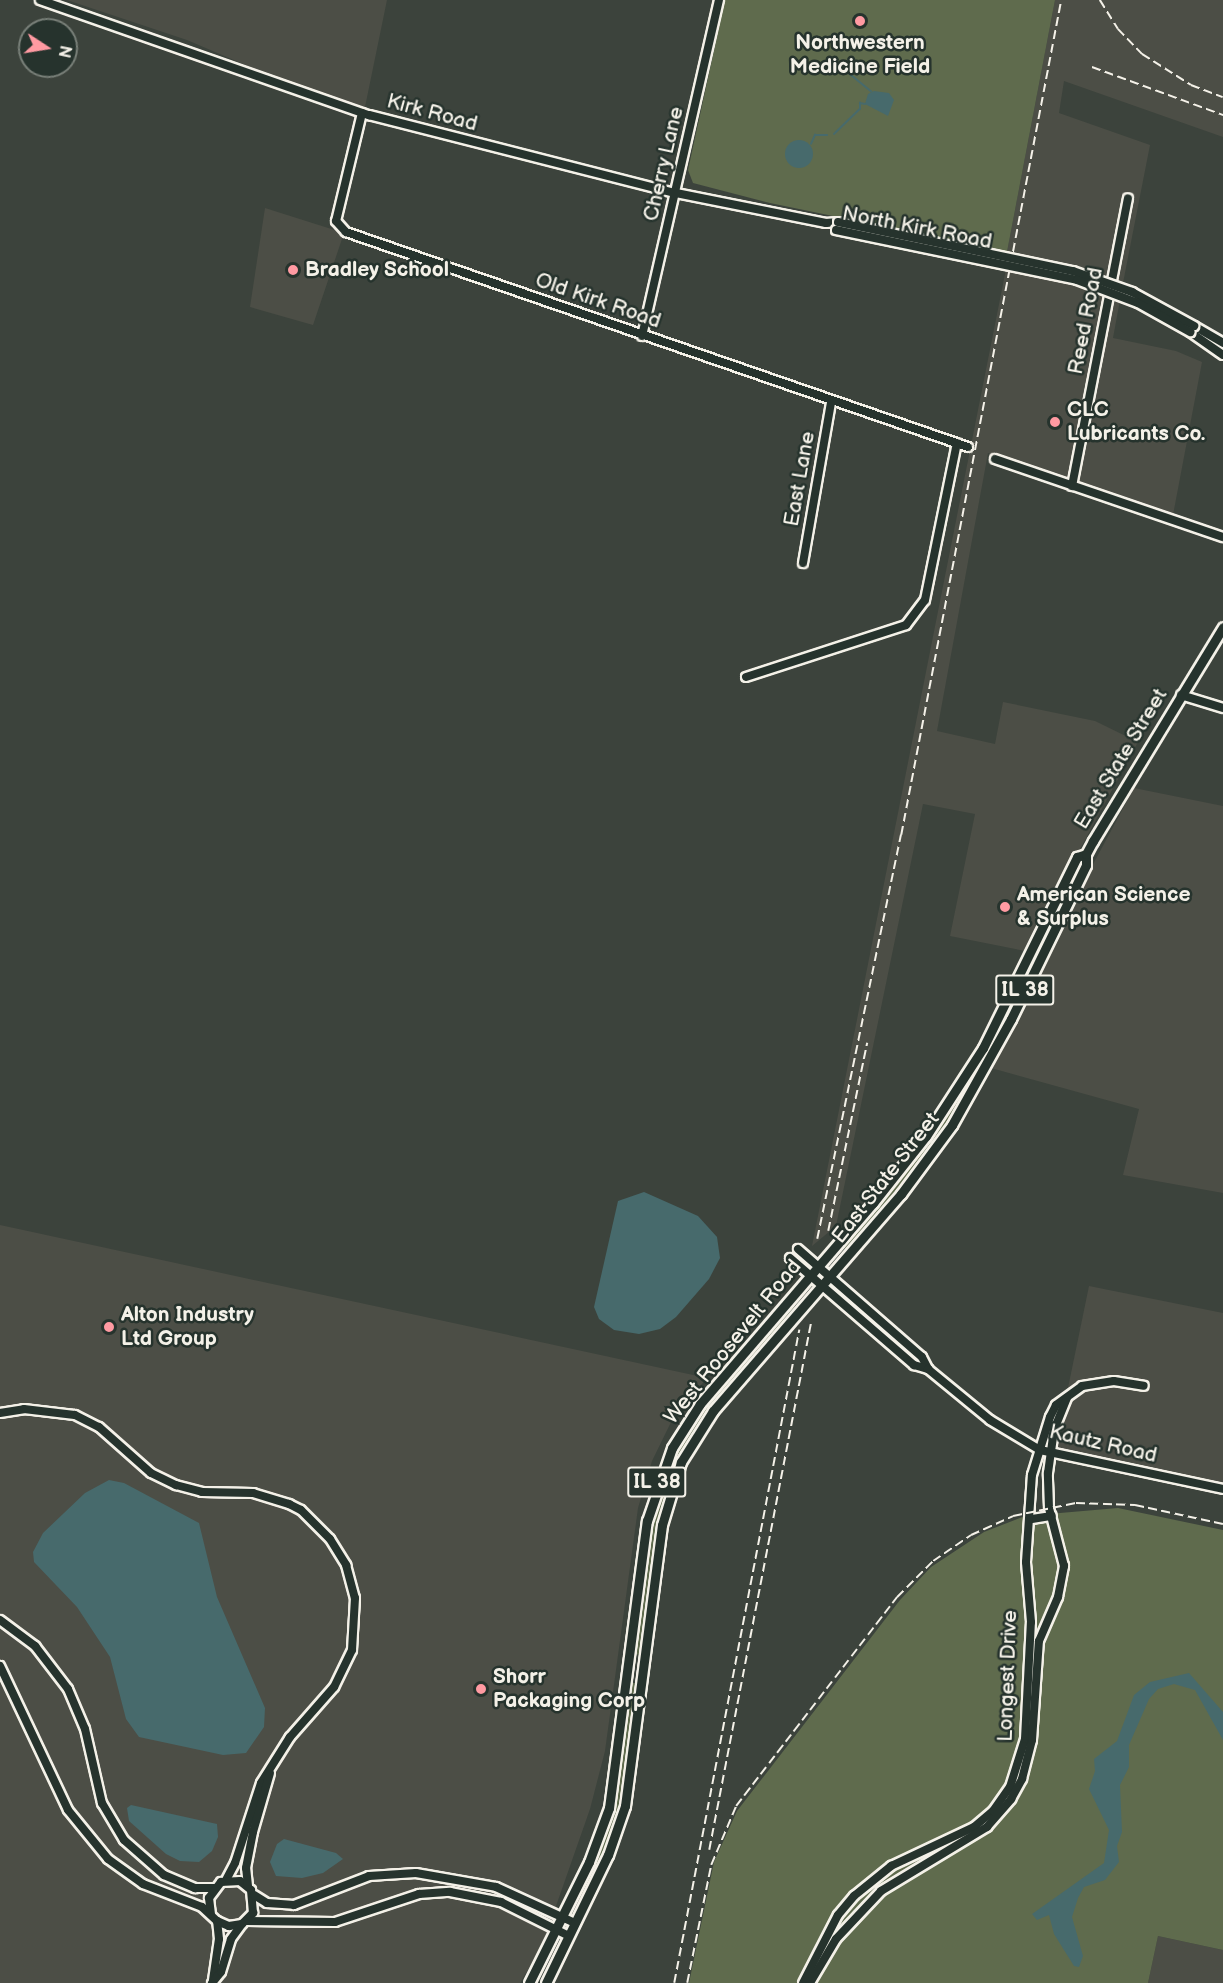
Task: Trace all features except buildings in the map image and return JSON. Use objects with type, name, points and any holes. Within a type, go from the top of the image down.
[{"type":"main road","name":"East State Street","points":[[830,1276],[915,1176],[963,1107],[1086,865],[1086,854],[1223,627]]},
{"type":"main road","name":"West Roosevelt Road","points":[[529,1983],[599,1839],[612,1796],[645,1535],[659,1478],[692,1414],[901,1170],[955,1093],[998,1018],[1077,857],[1086,854]]},
{"type":"main road","name":"West Roosevelt Road","points":[[546,1983],[608,1855],[625,1806],[660,1538],[675,1476],[705,1422],[830,1276]]},
{"type":"street","name":"Kirk Road","points":[[40,0],[362,113],[676,193],[826,224]]},
{"type":"street","name":"Cherry Lane","points":[[642,336],[719,0]]},
{"type":"street","name":"Old Kirk Road","points":[[362,113],[336,221],[339,227],[642,336],[968,447]]},
{"type":"street","name":"Reed Road","points":[[1072,486],[1128,198]]},
{"type":"street","name":"North Kirk Road","points":[[826,224],[1077,280],[1138,303],[1223,343]]},
{"type":"street","name":"North Kirk Road","points":[[1192,329],[1223,355]]},
{"type":"street","name":"East Lane","points":[[803,563],[831,402]]},
{"type":"street","points":[[746,677],[906,625],[925,600],[957,443]]},
{"type":"street","points":[[994,459],[1223,537]]},
{"type":"street","points":[[1181,694],[1223,708]]},
{"type":"street","name":"Kautz Road","points":[[798,1250],[922,1357],[928,1369]]},
{"type":"street","name":"Kautz Road","points":[[790,1258],[914,1365],[928,1369],[990,1420],[1040,1450],[1223,1489]]},
{"type":"street","points":[[1068,1395],[1097,1382],[1144,1386]]},
{"type":"street","name":"Longest Drive","points":[[803,1983],[838,1916],[854,1896],[891,1866],[974,1827],[993,1811],[1012,1783],[1025,1739],[1031,1622],[1026,1562],[1032,1519],[1032,1475],[1050,1417],[1068,1395]]},
{"type":"street","name":"Longest Drive","points":[[810,1983],[836,1939],[881,1891],[987,1827],[1017,1790],[1032,1740],[1039,1641],[1058,1597],[1064,1566],[1052,1516],[1051,1452],[1057,1418],[1068,1395]]},
{"type":"street","points":[[0,1413],[24,1409],[75,1415],[99,1427],[151,1473],[202,1492],[253,1493],[289,1504],[301,1510],[330,1539],[346,1565],[355,1598],[352,1650],[334,1687],[290,1737],[270,1773],[258,1789],[236,1863],[226,1880],[214,1888],[209,1898],[219,1940],[213,1981]]},
{"type":"street","points":[[1032,1519],[1052,1516]]},
{"type":"street","points":[[0,1620],[35,1646],[68,1689],[85,1729],[102,1803],[124,1840],[164,1875],[195,1888],[214,1888]]},
{"type":"street","points":[[0,1666],[63,1800],[86,1836],[134,1879],[229,1926],[244,1923],[335,1922],[419,1894],[450,1892],[501,1902],[569,1936]]},
{"type":"street","points":[[248,1887],[246,1868],[253,1832],[270,1773]]},
{"type":"street","points":[[226,1880],[236,1880],[267,1903],[294,1905],[369,1876],[416,1873],[496,1887],[575,1923]]},
{"type":"street","points":[[213,1981],[221,1972],[231,1939],[255,1907],[254,1895]]},
{"type":"shaded area","points":[[67,0],[387,0],[365,107],[283,81],[187,40]]},
{"type":"shaded area","points":[[1055,0],[1223,0],[1223,137],[1064,81],[1059,113],[1150,145],[1123,283],[1064,264],[1007,252]]},
{"type":"shaded area","name":"Bradley School","points":[[265,208],[344,233],[313,325],[250,307]]},
{"type":"shaded area","points":[[1006,269],[1067,282],[1120,300],[1113,338],[1176,351],[1202,362],[1173,515],[988,453],[937,731],[995,744],[1003,702],[1095,721],[1138,742],[1025,951],[950,936],[975,814],[923,804],[836,1226],[812,1246]]},
{"type":"shaded area","points":[[1134,788],[1223,806],[1223,1193],[1123,1175],[1139,1109],[991,1068],[1062,922]]},
{"type":"shaded area","points":[[0,1225],[707,1378],[673,1418],[652,1461],[638,1508],[605,1751],[590,1809],[542,1946],[520,1983],[0,1983]]},
{"type":"shaded area","points":[[1089,1286],[1223,1313],[1223,1484],[1055,1451]]},
{"type":"shaded area","points":[[1158,1936],[1223,1950],[1223,1983],[1148,1983]]},
{"type":"green space","points":[[725,0],[1055,0],[1007,252],[770,203],[693,183],[688,170]]},
{"type":"green space","points":[[991,1040],[995,1041],[940,1136],[847,1250],[844,1248],[914,1162]]},
{"type":"green space","points":[[791,1304],[794,1307],[700,1422],[672,1473],[658,1523],[641,1655],[635,1654],[653,1511],[677,1447],[704,1405]]},
{"type":"green space","points":[[1118,1508],[1223,1530],[1223,1950],[1158,1936],[1148,1983],[689,1983],[714,1862],[737,1811],[900,1600],[931,1567],[984,1532],[1025,1516]]},
{"type":"green space","points":[[631,1683],[635,1683],[626,1785],[618,1818],[595,1873],[568,1916],[614,1808]]},
{"type":"water","points":[[874,91],[889,93],[894,100],[888,116],[865,104],[868,94]]},
{"type":"water","points":[[799,140],[809,144],[813,154],[809,164],[799,168],[789,164],[785,154],[789,144]]},
{"type":"water","points":[[644,1192],[698,1216],[717,1237],[720,1258],[709,1279],[676,1317],[660,1329],[639,1334],[614,1330],[599,1319],[594,1307],[618,1201]]},
{"type":"water","points":[[109,1480],[124,1483],[199,1523],[217,1597],[265,1708],[264,1727],[246,1753],[223,1755],[139,1737],[126,1719],[110,1657],[77,1607],[34,1562],[33,1552],[43,1533],[85,1493]]},
{"type":"water","points":[[1189,1673],[1223,1712],[1223,1740],[1195,1690],[1174,1684],[1158,1689],[1149,1699],[1129,1745],[1129,1767],[1120,1785],[1122,1832],[1117,1846],[1119,1862],[1105,1880],[1084,1887],[1078,1898],[1072,1917],[1083,1956],[1079,1967],[1074,1966],[1054,1934],[1049,1915],[1037,1920],[1032,1914],[1104,1863],[1109,1830],[1089,1789],[1095,1771],[1094,1759],[1117,1741],[1134,1695],[1150,1682]]},
{"type":"water","points":[[131,1805],[217,1824],[218,1837],[212,1851],[199,1862],[180,1861],[166,1854],[129,1821],[127,1808]]},
{"type":"water","points":[[284,1839],[336,1853],[343,1859],[323,1873],[302,1878],[276,1876],[270,1862],[277,1844]]},
{"type":"waterway","points":[[834,61],[871,91]]},
{"type":"waterway","points":[[834,134],[860,109],[860,103],[865,104]]},
{"type":"waterway","points":[[811,144],[815,135],[827,135]]},
{"type":"railway","points":[[817,1239],[901,835],[1061,0]]},
{"type":"railway","points":[[1100,0],[1118,29],[1142,54],[1191,85],[1223,97]]},
{"type":"railway","points":[[1092,67],[1223,115]]},
{"type":"railway","points":[[828,1231],[867,1043]]},
{"type":"railway","points":[[709,1850],[811,1322]]},
{"type":"railway","points":[[674,1983],[799,1330]]},
{"type":"railway","points":[[687,1983],[711,1865],[736,1806],[897,1597],[933,1561],[971,1535],[1013,1516],[1076,1503],[1135,1505],[1223,1524]]},
{"type":"place","name":"Northwestern Medicine Field","points":[[860,21]]},
{"type":"place","name":"Bradley School","points":[[293,270]]},
{"type":"place","name":"CLC Lubricants Co.","points":[[1055,422]]},
{"type":"place","name":"American Science & Surplus","points":[[1005,907]]},
{"type":"place","name":"Alton Industry Ltd Group","points":[[109,1327]]},
{"type":"place","name":"Shorr Packaging Corp","points":[[481,1689]]}]
